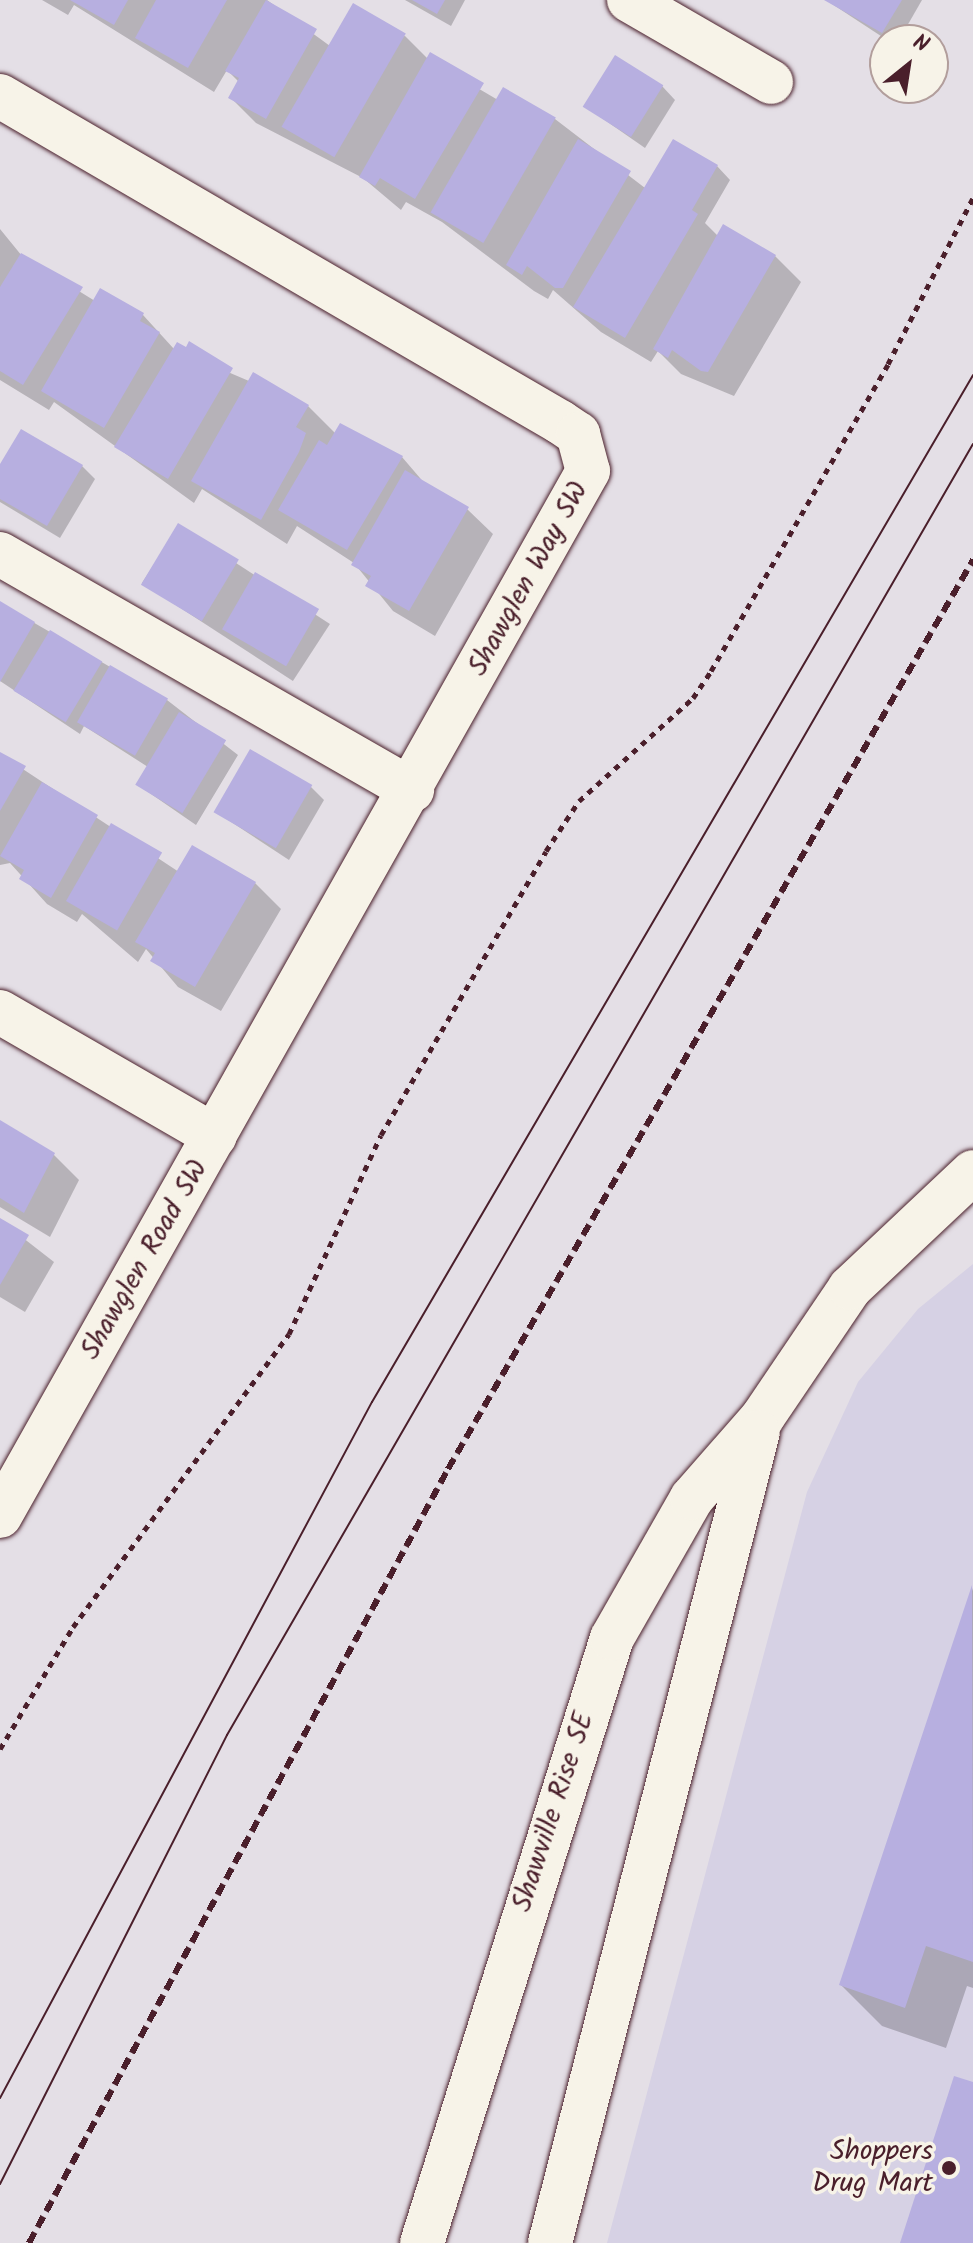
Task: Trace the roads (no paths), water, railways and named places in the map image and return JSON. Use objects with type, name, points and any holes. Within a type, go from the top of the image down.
[{"type":"street","points":[[629,0],[771,82]]},
{"type":"street","name":"Shawglen Way SW","points":[[0,96],[578,434],[587,453],[582,492],[215,1136]]},
{"type":"street","points":[[0,554],[412,790]]},
{"type":"street","name":"Shawglen Road SW","points":[[0,1012],[215,1136],[0,1516]]},
{"type":"street","name":"Shawville Rise SE","points":[[422,2243],[612,1638],[692,1498],[762,1418],[850,1288],[973,1172]]},
{"type":"street","name":"Shawville Rise SE","points":[[550,2243],[762,1418]]},
{"type":"tram line","points":[[0,2098],[372,1402],[973,375]]},
{"type":"tram line","points":[[0,2184],[227,1735],[973,444]]},
{"type":"railway","points":[[29,2243],[448,1469],[973,560]]},
{"type":"place","name":"Shoppers Drug Mart","points":[[949,2168]]}]
